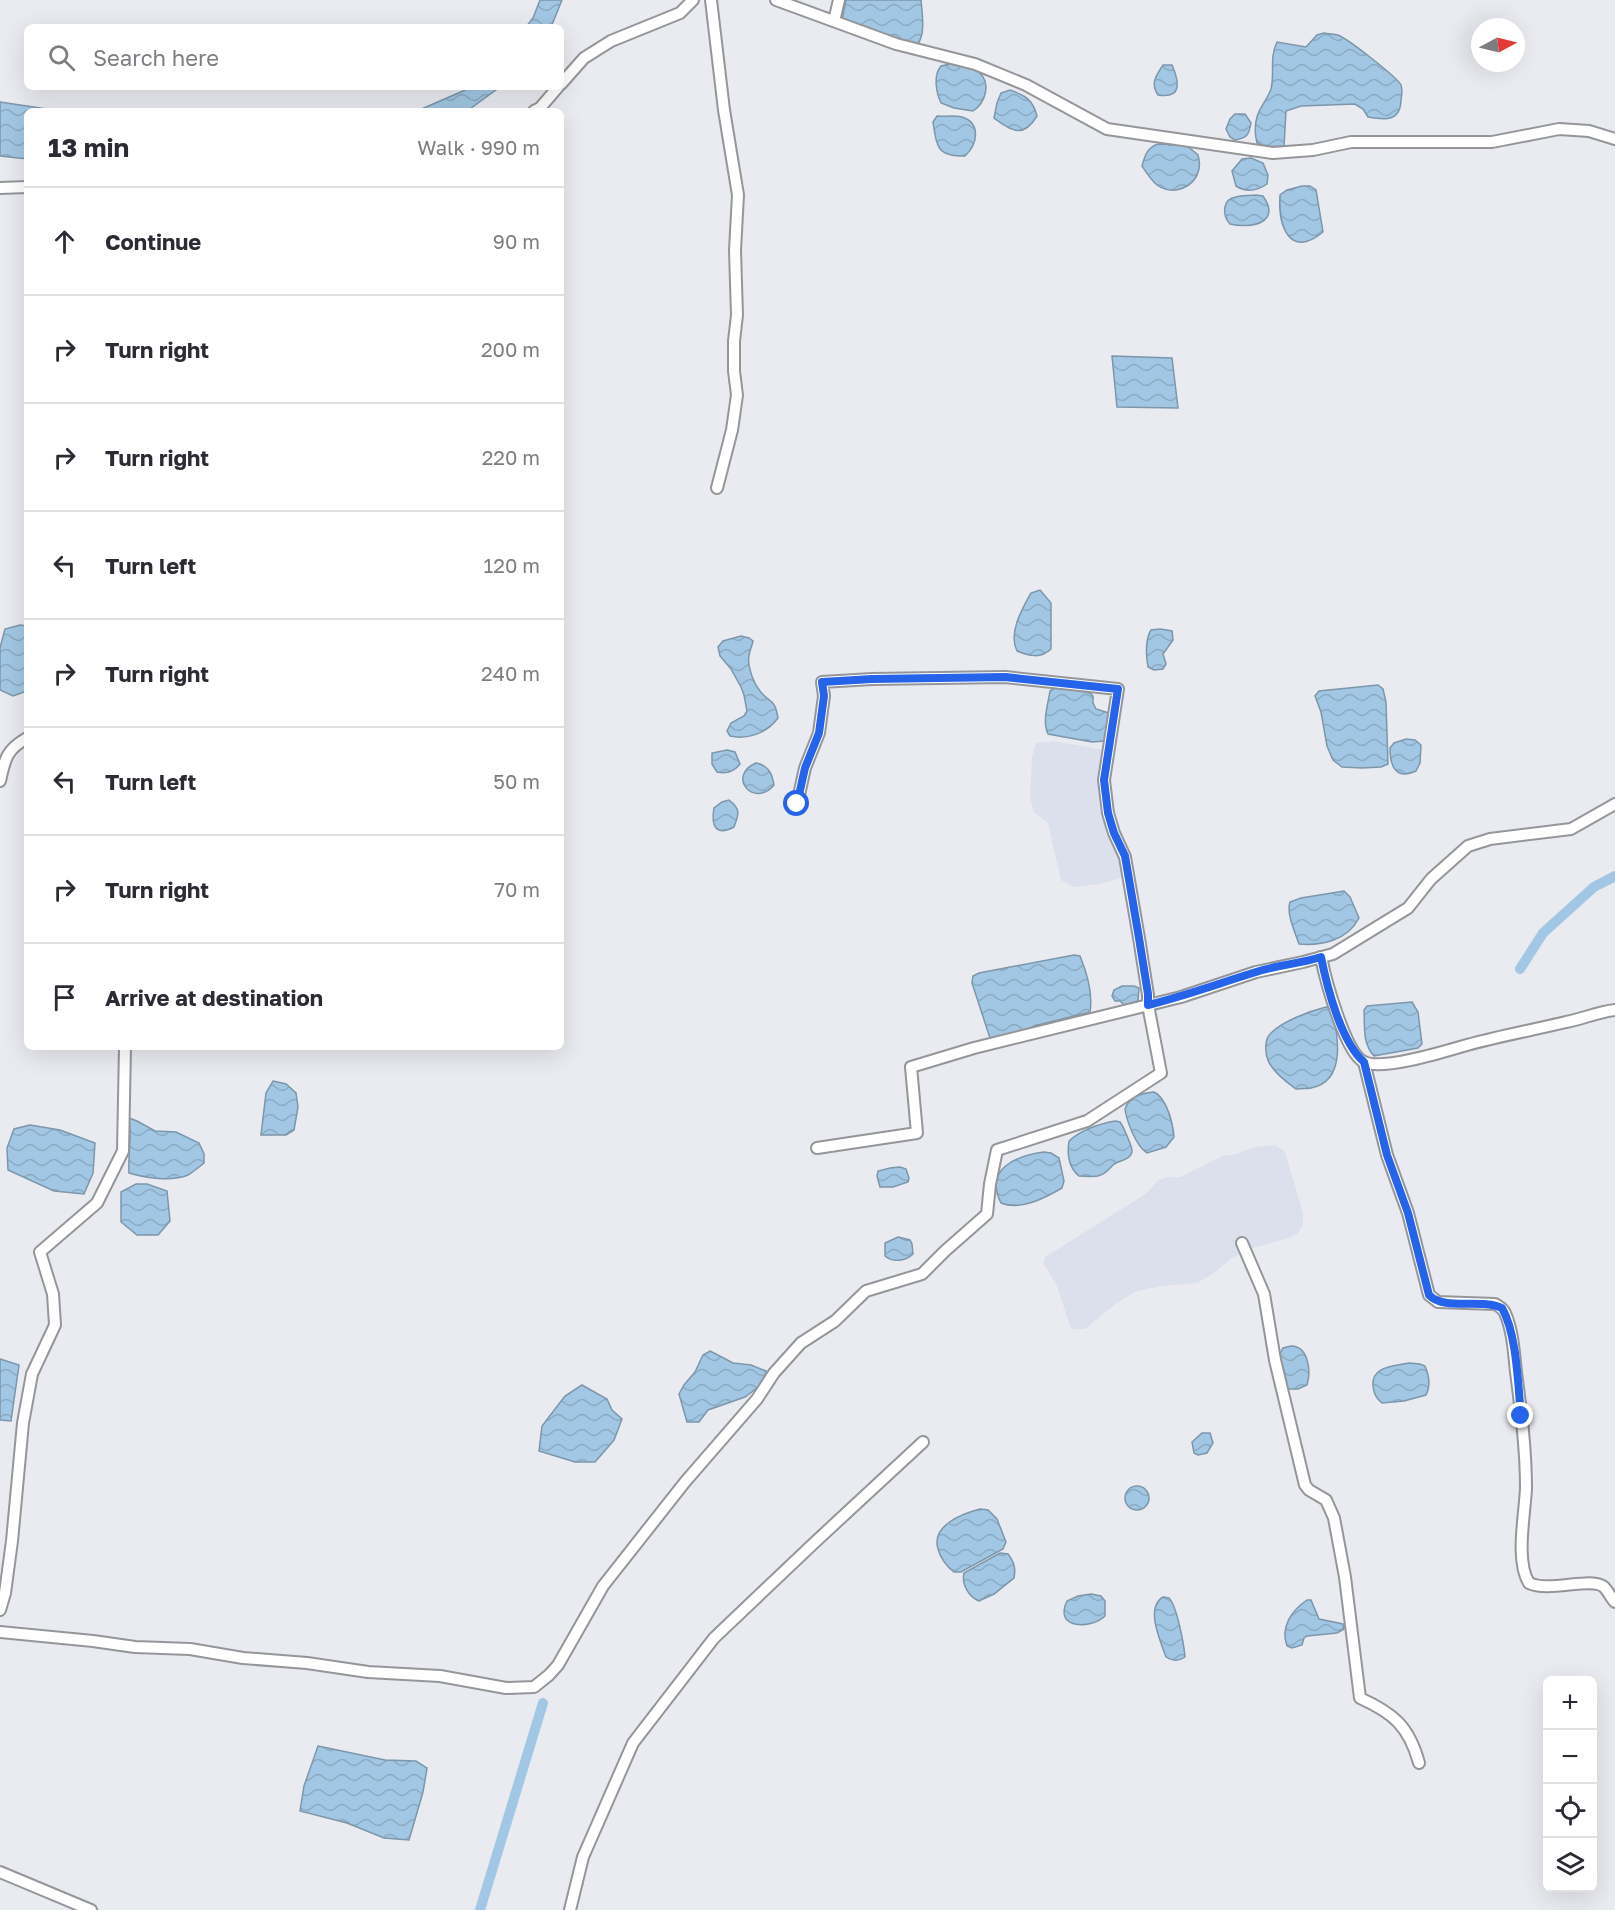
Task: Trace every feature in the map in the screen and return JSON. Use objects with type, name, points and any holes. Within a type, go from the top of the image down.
[{"type":"street","points":[[564,80],[584,58],[611,41],[680,13],[693,0]]},
{"type":"street","points":[[711,0],[724,110],[738,195],[735,250],[737,315],[734,341],[737,395],[732,430],[717,488]]},
{"type":"street","points":[[776,0],[896,44],[975,64],[1026,85],[1107,129],[1274,153],[1312,150],[1351,142],[1492,142],[1559,129],[1589,131],[1615,139]]},
{"type":"street","points":[[834,21],[839,0]]},
{"type":"street","points":[[540,108],[556,90]]},
{"type":"street","points":[[0,188],[24,188]]},
{"type":"street","points":[[0,1632],[135,1647],[190,1649],[243,1658],[307,1663],[368,1672],[440,1676],[506,1688],[534,1687],[558,1665],[603,1586],[685,1482],[757,1399],[774,1373],[801,1343],[835,1322],[867,1291],[922,1274],[987,1214],[990,1184],[998,1150],[1087,1121],[1161,1073],[1125,856],[1108,813],[1104,780],[1118,689],[1005,677],[822,682],[824,696],[819,733],[805,768],[797,804]]},
{"type":"street","points":[[0,782],[3,765],[12,747],[24,740]]},
{"type":"street","points":[[817,1148],[917,1133],[911,1067],[974,1048],[1188,995],[1256,972],[1333,954],[1408,908],[1431,879],[1468,846],[1490,839],[1571,829],[1615,804]]},
{"type":"street","points":[[1321,957],[1328,989],[1348,1042],[1355,1054],[1364,1062],[1387,1155],[1408,1213],[1429,1295],[1438,1302],[1495,1305],[1502,1308],[1506,1316],[1513,1346],[1525,1439],[1523,1569],[1526,1578],[1529,1584],[1543,1587],[1593,1583],[1604,1587],[1615,1602]]},
{"type":"street","points":[[1364,1062],[1381,1064],[1436,1055],[1468,1044],[1615,1010]]},
{"type":"street","points":[[0,1610],[12,1541],[23,1423],[32,1374],[55,1326],[53,1293],[40,1252],[97,1203],[123,1151],[124,1050]]},
{"type":"street","points":[[1242,1243],[1264,1294],[1275,1360],[1305,1485],[1326,1500],[1334,1518],[1345,1577],[1360,1698],[1392,1715],[1414,1742],[1419,1763]]},
{"type":"street","points":[[570,1910],[583,1857],[633,1743],[714,1638],[922,1442]]},
{"type":"street","points":[[0,1872],[91,1910]]},
{"type":"shaded area","points":[[1054,741],[1105,750],[1100,771],[1106,820],[1116,844],[1124,877],[1100,884],[1074,887],[1061,880],[1048,823],[1034,812],[1030,798],[1032,757],[1036,743]]},
{"type":"shaded area","points":[[1275,1145],[1285,1152],[1303,1213],[1303,1225],[1297,1234],[1253,1248],[1232,1258],[1197,1283],[1137,1291],[1115,1304],[1085,1329],[1071,1329],[1057,1286],[1044,1264],[1045,1257],[1136,1200],[1149,1191],[1158,1180],[1180,1177],[1223,1156],[1255,1147]]},
{"type":"water","points":[[540,0],[562,0],[552,24],[528,24]]},
{"type":"water","points":[[846,0],[921,0],[923,24],[920,41],[917,45],[892,39],[842,20]]},
{"type":"water","points":[[1324,33],[1343,38],[1372,58],[1398,81],[1402,92],[1398,112],[1391,118],[1380,119],[1368,117],[1363,109],[1355,104],[1301,106],[1286,111],[1284,146],[1265,147],[1257,143],[1255,129],[1260,110],[1271,89],[1273,54],[1277,42],[1306,47],[1317,35]]},
{"type":"water","points":[[950,64],[973,68],[983,77],[986,88],[984,98],[973,111],[941,103],[937,89],[937,74],[941,66]]},
{"type":"water","points":[[1163,65],[1172,65],[1177,83],[1175,91],[1166,96],[1158,95],[1154,87],[1156,76]]},
{"type":"water","points":[[465,90],[496,90],[471,108],[424,108]]},
{"type":"water","points":[[1010,90],[1028,99],[1037,116],[1027,128],[1022,130],[1012,129],[994,118],[1001,93]]},
{"type":"water","points":[[0,102],[40,108],[24,108],[24,159],[0,156]]},
{"type":"water","points":[[1235,114],[1245,114],[1251,123],[1247,135],[1235,140],[1230,137],[1226,129]]},
{"type":"water","points":[[937,116],[962,117],[972,124],[976,134],[975,140],[965,156],[956,156],[940,149],[933,122]]},
{"type":"water","points":[[1158,144],[1186,145],[1198,155],[1199,169],[1193,181],[1176,190],[1157,185],[1142,166],[1145,155]]},
{"type":"water","points":[[1251,158],[1263,163],[1268,175],[1267,184],[1256,190],[1236,186],[1232,171],[1242,159]]},
{"type":"water","points":[[1310,186],[1316,190],[1323,232],[1311,240],[1302,242],[1294,241],[1284,227],[1280,195],[1287,190]]},
{"type":"water","points":[[1238,196],[1263,196],[1268,205],[1269,212],[1266,218],[1262,222],[1247,226],[1230,224],[1225,212],[1228,201]]},
{"type":"water","points":[[1112,356],[1172,358],[1178,408],[1117,407]]},
{"type":"water","points":[[1040,590],[1051,603],[1051,649],[1043,654],[1030,655],[1017,651],[1015,629],[1031,593]]},
{"type":"water","points":[[24,626],[24,692],[13,696],[0,690],[0,648],[5,629]]},
{"type":"water","points":[[1151,630],[1172,631],[1173,640],[1163,654],[1166,664],[1163,669],[1154,670],[1148,667],[1147,643]]},
{"type":"water","points":[[741,636],[753,641],[749,653],[751,674],[760,691],[774,704],[778,718],[768,728],[757,734],[737,737],[730,736],[727,731],[731,723],[744,716],[747,711],[744,695],[731,669],[720,656],[718,647],[723,641]]},
{"type":"water","points":[[1378,685],[1383,689],[1386,702],[1388,764],[1381,767],[1342,767],[1333,760],[1327,746],[1321,712],[1315,696],[1319,691]]},
{"type":"water","points":[[1055,688],[1090,693],[1093,696],[1096,709],[1109,713],[1105,741],[1092,742],[1048,734],[1046,713],[1050,691]]},
{"type":"water","points":[[1406,739],[1415,740],[1421,745],[1420,763],[1416,771],[1404,774],[1399,773],[1393,766],[1390,748],[1394,743]]},
{"type":"water","points":[[727,750],[735,752],[740,764],[730,772],[717,772],[712,764],[712,753]]},
{"type":"water","points":[[756,763],[769,770],[774,785],[759,794],[746,788],[743,782],[743,775],[747,769]]},
{"type":"water","points":[[729,800],[737,809],[738,815],[734,827],[722,831],[714,824],[714,808]]},
{"type":"water","points":[[1344,891],[1350,897],[1359,918],[1354,926],[1334,940],[1317,944],[1299,944],[1290,917],[1290,902]]},
{"type":"water","points":[[1074,955],[1080,956],[1087,976],[1091,998],[1090,1012],[1038,1025],[995,1040],[990,1038],[972,983],[973,976]]},
{"type":"water","points":[[1122,986],[1139,988],[1138,1001],[1124,1005],[1120,1001],[1115,1001],[1112,996],[1114,990]]},
{"type":"water","points":[[1412,1002],[1418,1012],[1422,1044],[1418,1048],[1374,1056],[1366,1040],[1364,1010],[1367,1006]]},
{"type":"water","points":[[1326,1007],[1332,1009],[1336,1031],[1335,1067],[1322,1084],[1311,1088],[1296,1089],[1270,1064],[1266,1050],[1268,1036],[1282,1024]]},
{"type":"water","points":[[273,1081],[286,1084],[296,1093],[298,1107],[294,1130],[286,1135],[261,1135],[266,1093]]},
{"type":"water","points":[[1154,1092],[1166,1105],[1174,1137],[1166,1147],[1147,1153],[1139,1145],[1133,1133],[1125,1109],[1136,1096]]},
{"type":"water","points":[[129,1118],[155,1131],[176,1132],[199,1143],[204,1154],[204,1163],[188,1175],[174,1178],[151,1178],[129,1173]]},
{"type":"water","points":[[1115,1121],[1120,1122],[1125,1132],[1132,1150],[1131,1155],[1115,1163],[1101,1175],[1079,1176],[1069,1160],[1069,1141],[1090,1128]]},
{"type":"water","points":[[30,1125],[60,1130],[95,1143],[93,1173],[84,1194],[54,1191],[8,1170],[7,1148],[14,1129]]},
{"type":"water","points":[[1044,1152],[1059,1158],[1064,1181],[1062,1188],[1024,1204],[1001,1203],[996,1181],[999,1173],[1013,1161]]},
{"type":"water","points":[[900,1167],[906,1169],[908,1182],[893,1187],[880,1187],[878,1171]]},
{"type":"water","points":[[136,1184],[147,1184],[167,1191],[170,1221],[158,1235],[137,1235],[121,1222],[121,1192]]},
{"type":"water","points":[[898,1237],[910,1240],[913,1254],[903,1260],[892,1260],[885,1256],[885,1243]]},
{"type":"water","points":[[1291,1346],[1302,1350],[1309,1373],[1307,1385],[1298,1389],[1288,1389],[1279,1356],[1283,1348]]},
{"type":"water","points":[[710,1351],[733,1363],[751,1365],[766,1371],[765,1380],[745,1397],[708,1410],[699,1422],[687,1422],[679,1394],[695,1372],[703,1355]]},
{"type":"water","points":[[0,1359],[19,1365],[11,1421],[0,1420]]},
{"type":"water","points":[[1409,1363],[1425,1366],[1429,1380],[1426,1395],[1404,1401],[1382,1403],[1373,1389],[1373,1379],[1376,1374],[1391,1366]]},
{"type":"water","points":[[582,1385],[607,1399],[612,1410],[622,1419],[614,1440],[595,1462],[575,1462],[539,1451],[542,1426],[565,1396]]},
{"type":"water","points":[[1202,1433],[1210,1433],[1213,1443],[1207,1453],[1198,1455],[1194,1453],[1192,1442]]},
{"type":"water","points":[[1137,1486],[1145,1490],[1149,1498],[1145,1506],[1137,1510],[1129,1506],[1125,1498],[1129,1490]]},
{"type":"water","points":[[980,1509],[988,1510],[997,1519],[1006,1542],[1003,1549],[961,1572],[954,1572],[939,1553],[937,1541],[939,1534],[949,1522]]},
{"type":"water","points":[[1000,1553],[1008,1554],[1012,1560],[1015,1568],[1014,1578],[994,1594],[979,1601],[967,1590],[964,1573]]},
{"type":"water","points":[[1091,1594],[1101,1596],[1105,1601],[1105,1616],[1084,1625],[1069,1622],[1064,1611],[1067,1601]]},
{"type":"water","points":[[1163,1597],[1169,1598],[1172,1602],[1182,1635],[1185,1657],[1180,1660],[1166,1657],[1158,1633],[1154,1616],[1158,1602]]},
{"type":"water","points":[[1307,1600],[1311,1600],[1319,1619],[1343,1624],[1344,1629],[1337,1633],[1307,1636],[1302,1645],[1292,1648],[1287,1646],[1285,1639],[1286,1626],[1292,1614]]},
{"type":"water","points":[[318,1746],[385,1760],[416,1761],[427,1768],[423,1792],[409,1840],[384,1838],[347,1823],[300,1811],[304,1786]]},
{"type":"waterway","points":[[1520,969],[1543,933],[1594,887],[1615,876]]},
{"type":"waterway","points":[[480,1910],[543,1703]]},
{"type":"route","points":[[797,804],[805,768],[819,733],[824,696],[822,682],[1005,677],[1118,689],[1104,780],[1108,813],[1125,856],[1148,1005],[1181,997],[1256,972],[1321,957],[1325,978],[1348,1042],[1355,1054],[1364,1062],[1387,1155],[1408,1213],[1429,1295],[1438,1302],[1490,1304],[1502,1308],[1513,1346],[1521,1416]]}]
